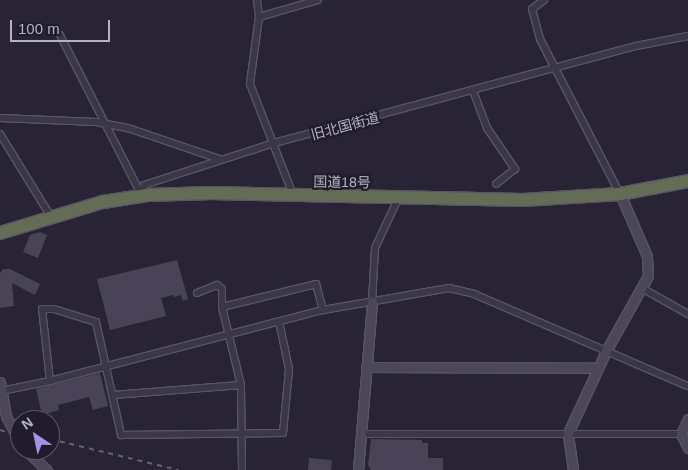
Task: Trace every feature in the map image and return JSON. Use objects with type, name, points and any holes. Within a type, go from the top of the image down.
[{"type":"highway","name":"国道18号","points":[[0,233],[103,202],[142,196],[195,193],[398,199],[523,200],[620,194],[688,182]]},
{"type":"street","points":[[256,0],[259,17],[250,84],[294,196]]},
{"type":"street","points":[[259,17],[318,0]]},
{"type":"street","points":[[544,0],[532,9],[540,39],[620,194],[649,262],[642,288],[607,349],[568,433],[573,470]]},
{"type":"street","points":[[60,35],[142,196]]},
{"type":"street","name":"旧北国街道","points":[[142,196],[144,185],[274,143],[636,46],[688,36]]},
{"type":"street","points":[[473,91],[487,128],[516,170],[496,184]]},
{"type":"street","points":[[0,118],[105,124],[128,128],[219,160]]},
{"type":"street","points":[[0,134],[50,217]]},
{"type":"street","points":[[358,470],[375,248],[398,199]]},
{"type":"street","points":[[222,308],[316,284],[323,310]]},
{"type":"street","points":[[198,293],[217,285],[222,289],[222,308],[241,385],[242,470]]},
{"type":"street","points":[[642,288],[688,314]]},
{"type":"street","points":[[0,391],[106,367],[229,333],[323,310],[459,289],[607,349],[688,386]]},
{"type":"street","points":[[50,381],[42,309],[54,309],[96,322],[121,434],[284,433],[289,369],[278,321]]},
{"type":"street","points":[[366,367],[598,368]]},
{"type":"street","points":[[0,382],[0,391],[6,416],[10,423]]},
{"type":"street","points":[[113,395],[241,385]]},
{"type":"street","points":[[681,434],[688,420]]},
{"type":"street","points":[[362,434],[681,434]]},
{"type":"street","points":[[681,434],[688,448]]},
{"type":"street","points":[[36,460],[47,470]]},
{"type":"building","points":[[40,232],[47,235],[38,258],[23,252],[30,235]]},
{"type":"building","points":[[177,260],[188,299],[183,301],[181,295],[161,298],[166,316],[110,330],[97,279]]},
{"type":"building","points":[[3,269],[10,269],[40,284],[35,295],[12,283],[14,306],[0,308],[0,273]]},
{"type":"building","points":[[100,373],[108,406],[93,410],[89,397],[58,405],[59,410],[41,410],[36,389]]},
{"type":"building","points":[[371,439],[422,440],[422,443],[428,443],[428,458],[443,458],[443,470],[371,470],[368,465]]},
{"type":"building","points":[[309,458],[332,460],[331,470],[308,470]]},
{"type":"railway","points":[[0,430],[10,433]]},
{"type":"railway","points":[[60,441],[178,470]]}]
